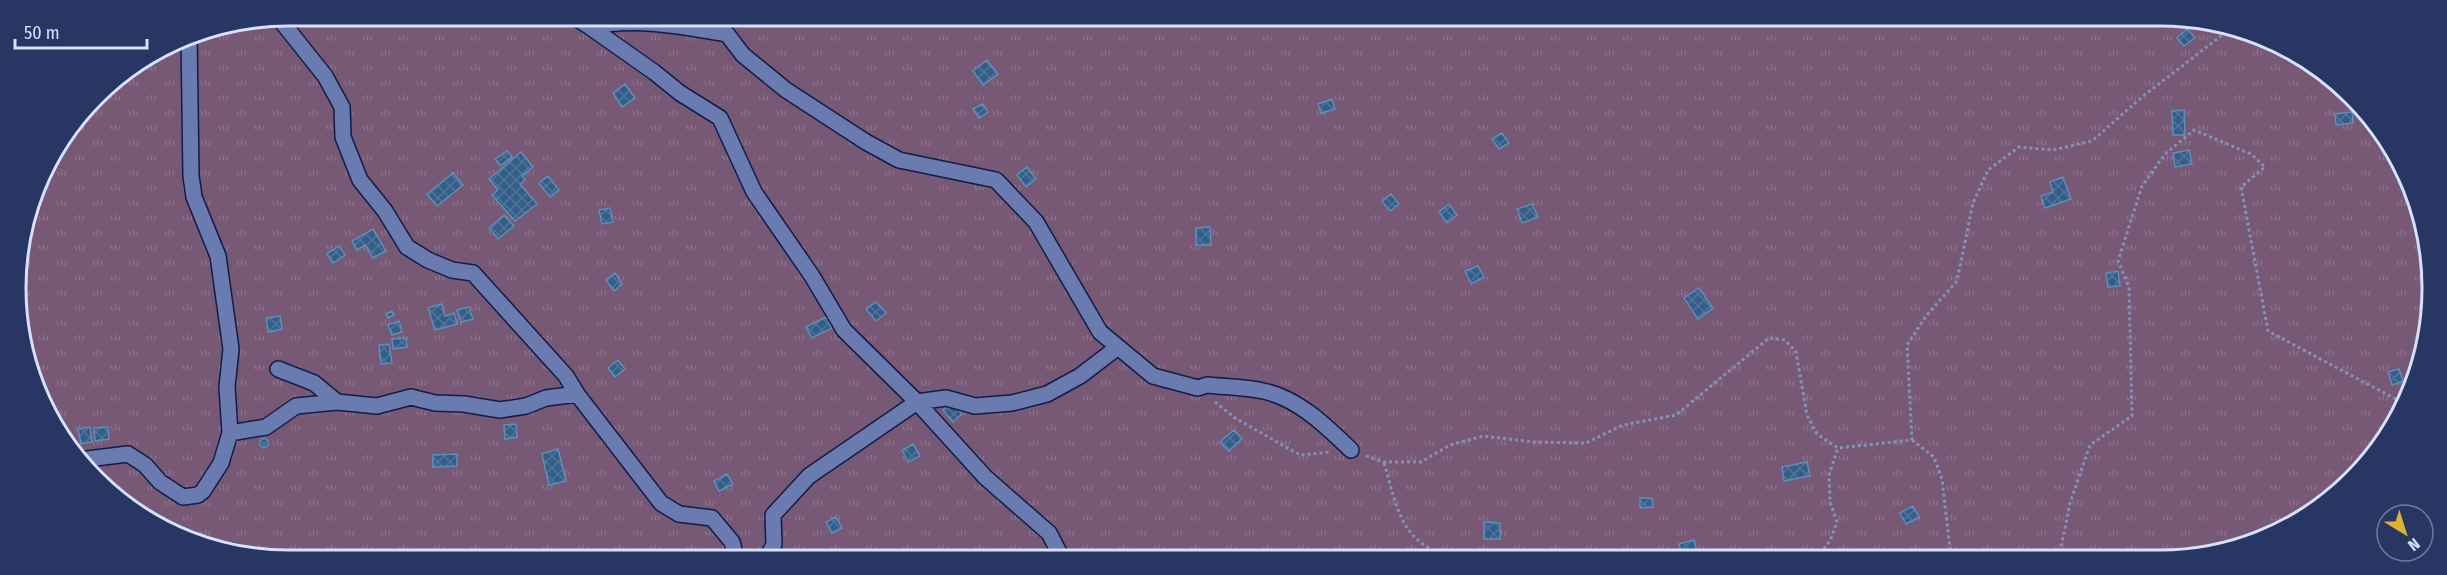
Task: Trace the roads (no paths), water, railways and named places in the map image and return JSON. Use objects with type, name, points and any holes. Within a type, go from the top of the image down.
[{"type":"street","points":[[285,26],[325,76],[342,107],[343,137],[360,180],[385,211],[407,247],[428,260],[452,270],[473,273],[566,376],[577,394],[661,503],[679,514],[712,519],[732,542],[734,550]]},
{"type":"street","points":[[590,27],[595,26]]},
{"type":"street","points":[[682,26],[726,34],[743,55],[786,90],[866,142],[899,160],[996,180],[1036,222],[1100,332],[1153,376],[1198,388],[1207,385],[1264,391],[1292,401],[1329,428],[1351,450]]},
{"type":"street","points":[[590,27],[681,93],[720,118],[754,192],[812,276],[844,330],[917,402],[985,477],[1049,532],[1058,550]]},
{"type":"street","points":[[90,459],[128,454],[145,465],[160,482],[183,497],[189,497],[203,491],[221,463],[230,433],[226,387],[231,349],[218,256],[194,197],[190,176],[189,44]]},
{"type":"street","points":[[771,550],[774,544],[773,515],[809,476],[917,402],[946,398],[975,406],[1021,401],[1047,394],[1080,376],[1118,348]]},
{"type":"street","points":[[278,369],[314,383],[336,402]]},
{"type":"street","points":[[230,433],[266,428],[296,406],[336,402],[377,406],[411,397],[435,403],[464,404],[500,410],[577,394]]}]
